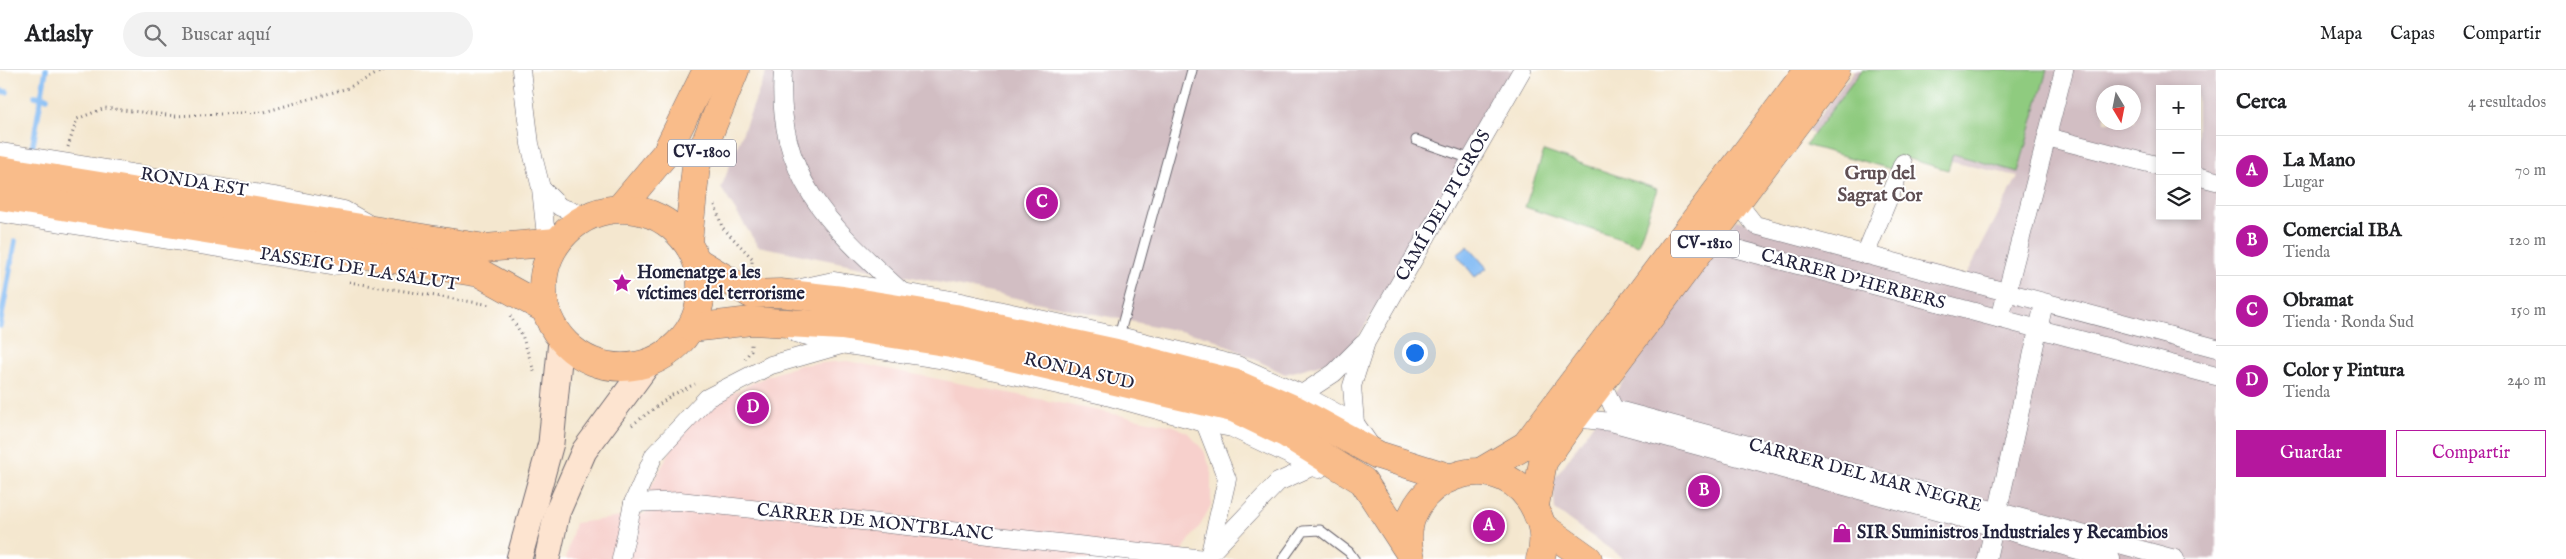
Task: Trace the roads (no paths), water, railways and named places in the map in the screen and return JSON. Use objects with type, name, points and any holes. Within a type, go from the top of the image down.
[{"type":"main road","name":"CV-1800","points":[[620,208],[666,153],[707,70]]},
{"type":"main road","name":"CV-1800","points":[[693,252],[696,166],[736,70]]},
{"type":"main road","name":"CV-1810","points":[[1482,471],[1526,444],[1808,70]]},
{"type":"main road","name":"CV-1810","points":[[1574,418],[1836,70]]},
{"type":"main road","name":"RONDA EST","points":[[0,170],[384,245],[480,273],[545,309]]},
{"type":"main road","name":"RONDA EST","points":[[0,196],[384,245],[485,248],[557,242]]},
{"type":"main road","points":[[620,208],[660,217],[693,252],[702,294],[692,328],[676,348],[648,364],[615,368],[586,359],[562,340],[545,309],[544,272],[557,242],[587,216],[620,208]]},
{"type":"main road","name":"RONDA SUD","points":[[693,252],[752,294],[780,293],[842,300],[956,318],[1116,353],[1234,383],[1296,410],[1378,455],[1448,477]]},
{"type":"main road","name":"RONDA SUD","points":[[692,328],[751,321],[842,326],[951,343],[1233,408],[1287,434],[1363,481],[1410,556]]},
{"type":"main road","points":[[519,559],[551,442],[562,340]]},
{"type":"main road","points":[[547,559],[557,513],[584,451],[648,364]]},
{"type":"main road","points":[[1540,559],[1539,516],[1543,462],[1574,418]]},
{"type":"main road","points":[[1410,556],[1410,522],[1424,495],[1448,477],[1465,472],[1482,471],[1512,482],[1539,516],[1588,559]]},
{"type":"street","points":[[521,70],[530,144],[541,188],[545,227],[557,242]]},
{"type":"street","points":[[783,70],[784,128],[800,178],[832,224],[903,292]]},
{"type":"street","name":"CAMÍ DEL PI GROS","points":[[1355,423],[1352,386],[1366,342],[1522,70]]},
{"type":"street","points":[[2000,319],[2064,70]]},
{"type":"street","points":[[2046,137],[2156,165]]},
{"type":"street","name":"RONDA EST","points":[[0,152],[280,197],[344,210],[384,245],[332,266],[0,213]]},
{"type":"street","points":[[1865,255],[1903,162]]},
{"type":"street","points":[[2201,177],[2216,181]]},
{"type":"street","points":[[541,188],[560,207],[587,216]]},
{"type":"street","name":"CARRER D'HERBERS","points":[[1737,202],[1755,226],[2216,348]]},
{"type":"street","name":"CARRER D'HERBERS","points":[[1707,241],[2216,376]]},
{"type":"street","name":"RONDA SUD","points":[[780,293],[833,281],[903,292],[956,301],[1119,336],[1237,365],[1302,394],[1355,423],[1378,455]]},
{"type":"street","points":[[1987,559],[2044,303]]},
{"type":"street","points":[[751,321],[841,344],[946,360],[1107,396],[1205,423],[1232,428],[1311,467],[1363,481]]},
{"type":"street","name":"CAMÍ DEL PI GROS","points":[[1302,394],[1334,373],[1366,342]]},
{"type":"street","points":[[621,559],[633,503],[654,454],[708,398],[771,365],[841,344]]},
{"type":"street","name":"CARRER DEL MAR NEGRE","points":[[1601,382],[1614,409],[1996,519],[2111,559]]},
{"type":"street","name":"CARRER DEL MAR NEGRE","points":[[1574,418],[1611,422],[1996,519],[2175,559]]},
{"type":"street","points":[[1205,423],[1227,479],[1211,557]]},
{"type":"street","points":[[1211,557],[1278,482],[1311,467]]},
{"type":"street","name":"CARRER DE MONTBLANC","points":[[633,503],[680,502],[1211,557]]},
{"type":"lane","points":[[1119,336],[1192,70]]},
{"type":"lane","points":[[1416,140],[1472,159]]},
{"type":"lane","points":[[1283,559],[1304,531],[1320,530],[1349,552],[1354,559]]},
{"type":"water","points":[[1468,246],[1487,268],[1475,277],[1457,255]]},
{"type":"waterway","points":[[32,150],[46,70]]},
{"type":"waterway","points":[[0,91],[7,92]]},
{"type":"waterway","points":[[35,96],[47,98]]},
{"type":"waterway","points":[[0,326],[15,241]]},
{"type":"place","name":"Obramat","points":[[1042,203]]},
{"type":"place","name":"Homenatge a les víctimes del terrorisme","points":[[622,283]]},
{"type":"place","name":"Color y Pintura","points":[[753,408]]},
{"type":"place","name":"Comercial IBA","points":[[1704,491]]},
{"type":"place","name":"La Mano","points":[[1489,526]]},
{"type":"place","name":"SIR Suministros Industriales y Recambios","points":[[1842,533]]},
{"type":"district","name":"Grup del Sagrat Cor","points":[[1880,185]]}]
